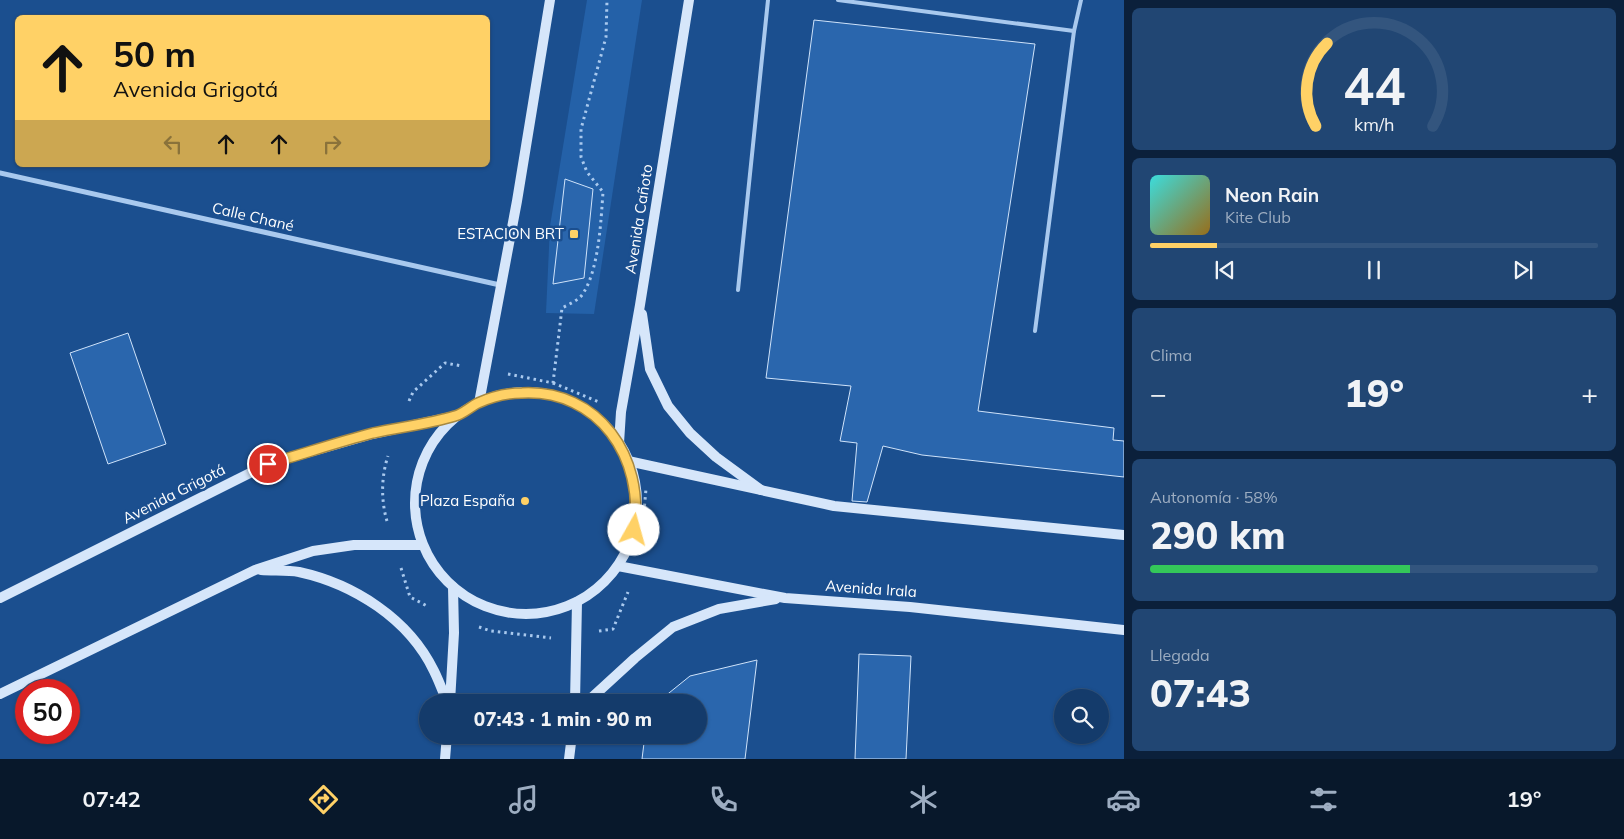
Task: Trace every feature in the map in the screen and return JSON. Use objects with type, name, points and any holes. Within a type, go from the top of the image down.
[{"type":"main road","points":[[479,403],[517,201],[550,0]]},
{"type":"main road","name":"Avenida Cañoto","points":[[619,443],[621,412],[640,306],[688,0]]},
{"type":"main road","points":[[640,306],[650,369],[668,406],[690,433],[716,457],[766,493]]},
{"type":"main road","points":[[537,393],[565,400],[590,413],[611,432],[628,461],[636,488],[636,516],[630,543],[618,566],[599,587],[577,602],[550,612],[520,614],[477,603],[453,587],[435,568],[422,544],[415,513],[416,481],[431,444],[457,416],[479,403],[509,394],[537,393]]},
{"type":"main road","name":"Avenida Grigotá","points":[[0,598],[268,464],[397,428],[457,416]]},
{"type":"main road","points":[[628,461],[766,493],[834,506],[1124,535]]},
{"type":"main road","points":[[0,694],[255,570],[313,551],[354,545],[422,544]]},
{"type":"main road","name":"Avenida Irala","points":[[618,566],[636,571],[785,598],[910,606],[1124,630]]},
{"type":"main road","points":[[255,570],[298,572],[340,584],[390,615],[409,634],[433,669],[444,694]]},
{"type":"main road","points":[[449,694],[454,617],[453,587]]},
{"type":"main road","points":[[596,694],[673,627],[719,610],[785,598]]},
{"type":"main road","points":[[575,694],[578,635],[577,602]]},
{"type":"main road","points":[[445,759],[446,744]]},
{"type":"main road","points":[[569,759],[571,744]]},
{"type":"street","name":"Calle Chané","points":[[0,173],[500,285]]},
{"type":"lane","points":[[738,290],[768,0]]},
{"type":"lane","points":[[838,0],[1074,31]]},
{"type":"lane","points":[[1035,331],[1074,31],[1082,0]]},
{"type":"path","points":[[554,383],[562,308],[584,293],[600,232],[603,192],[587,172],[581,157],[581,129],[606,38],[607,0]]},
{"type":"path","points":[[621,412],[554,383],[445,363],[413,392],[397,428],[385,466],[382,505],[410,597],[491,631],[558,638],[613,629],[636,571],[645,510],[646,465]]},
{"type":"shaded area","points":[[587,0],[642,0],[594,314],[546,313],[550,226]]},
{"type":"building","points":[[814,20],[1035,44],[978,411],[1114,428],[1113,440],[1124,441],[1124,477],[922,455],[883,446],[867,502],[852,501],[857,443],[840,441],[851,386],[766,378]]},
{"type":"building","name":"ESTACION BRT","points":[[565,179],[593,189],[584,278],[553,284]]},
{"type":"building","points":[[128,333],[166,444],[108,464],[70,353]]},
{"type":"building","points":[[859,654],[911,656],[906,759],[855,759]]},
{"type":"building","points":[[757,660],[745,759],[642,759],[644,744],[707,744],[707,694],[668,694],[690,676]]},
{"type":"place","name":"ESTACION BRT","points":[[574,234]]},
{"type":"place","name":"Plaza España","points":[[525,501]]},
{"type":"route","points":[[268,464],[372,434],[457,416],[479,403],[509,394],[537,393],[565,400],[578,406],[590,413],[611,432],[624,451],[633,475],[638,502],[634,530]]}]
